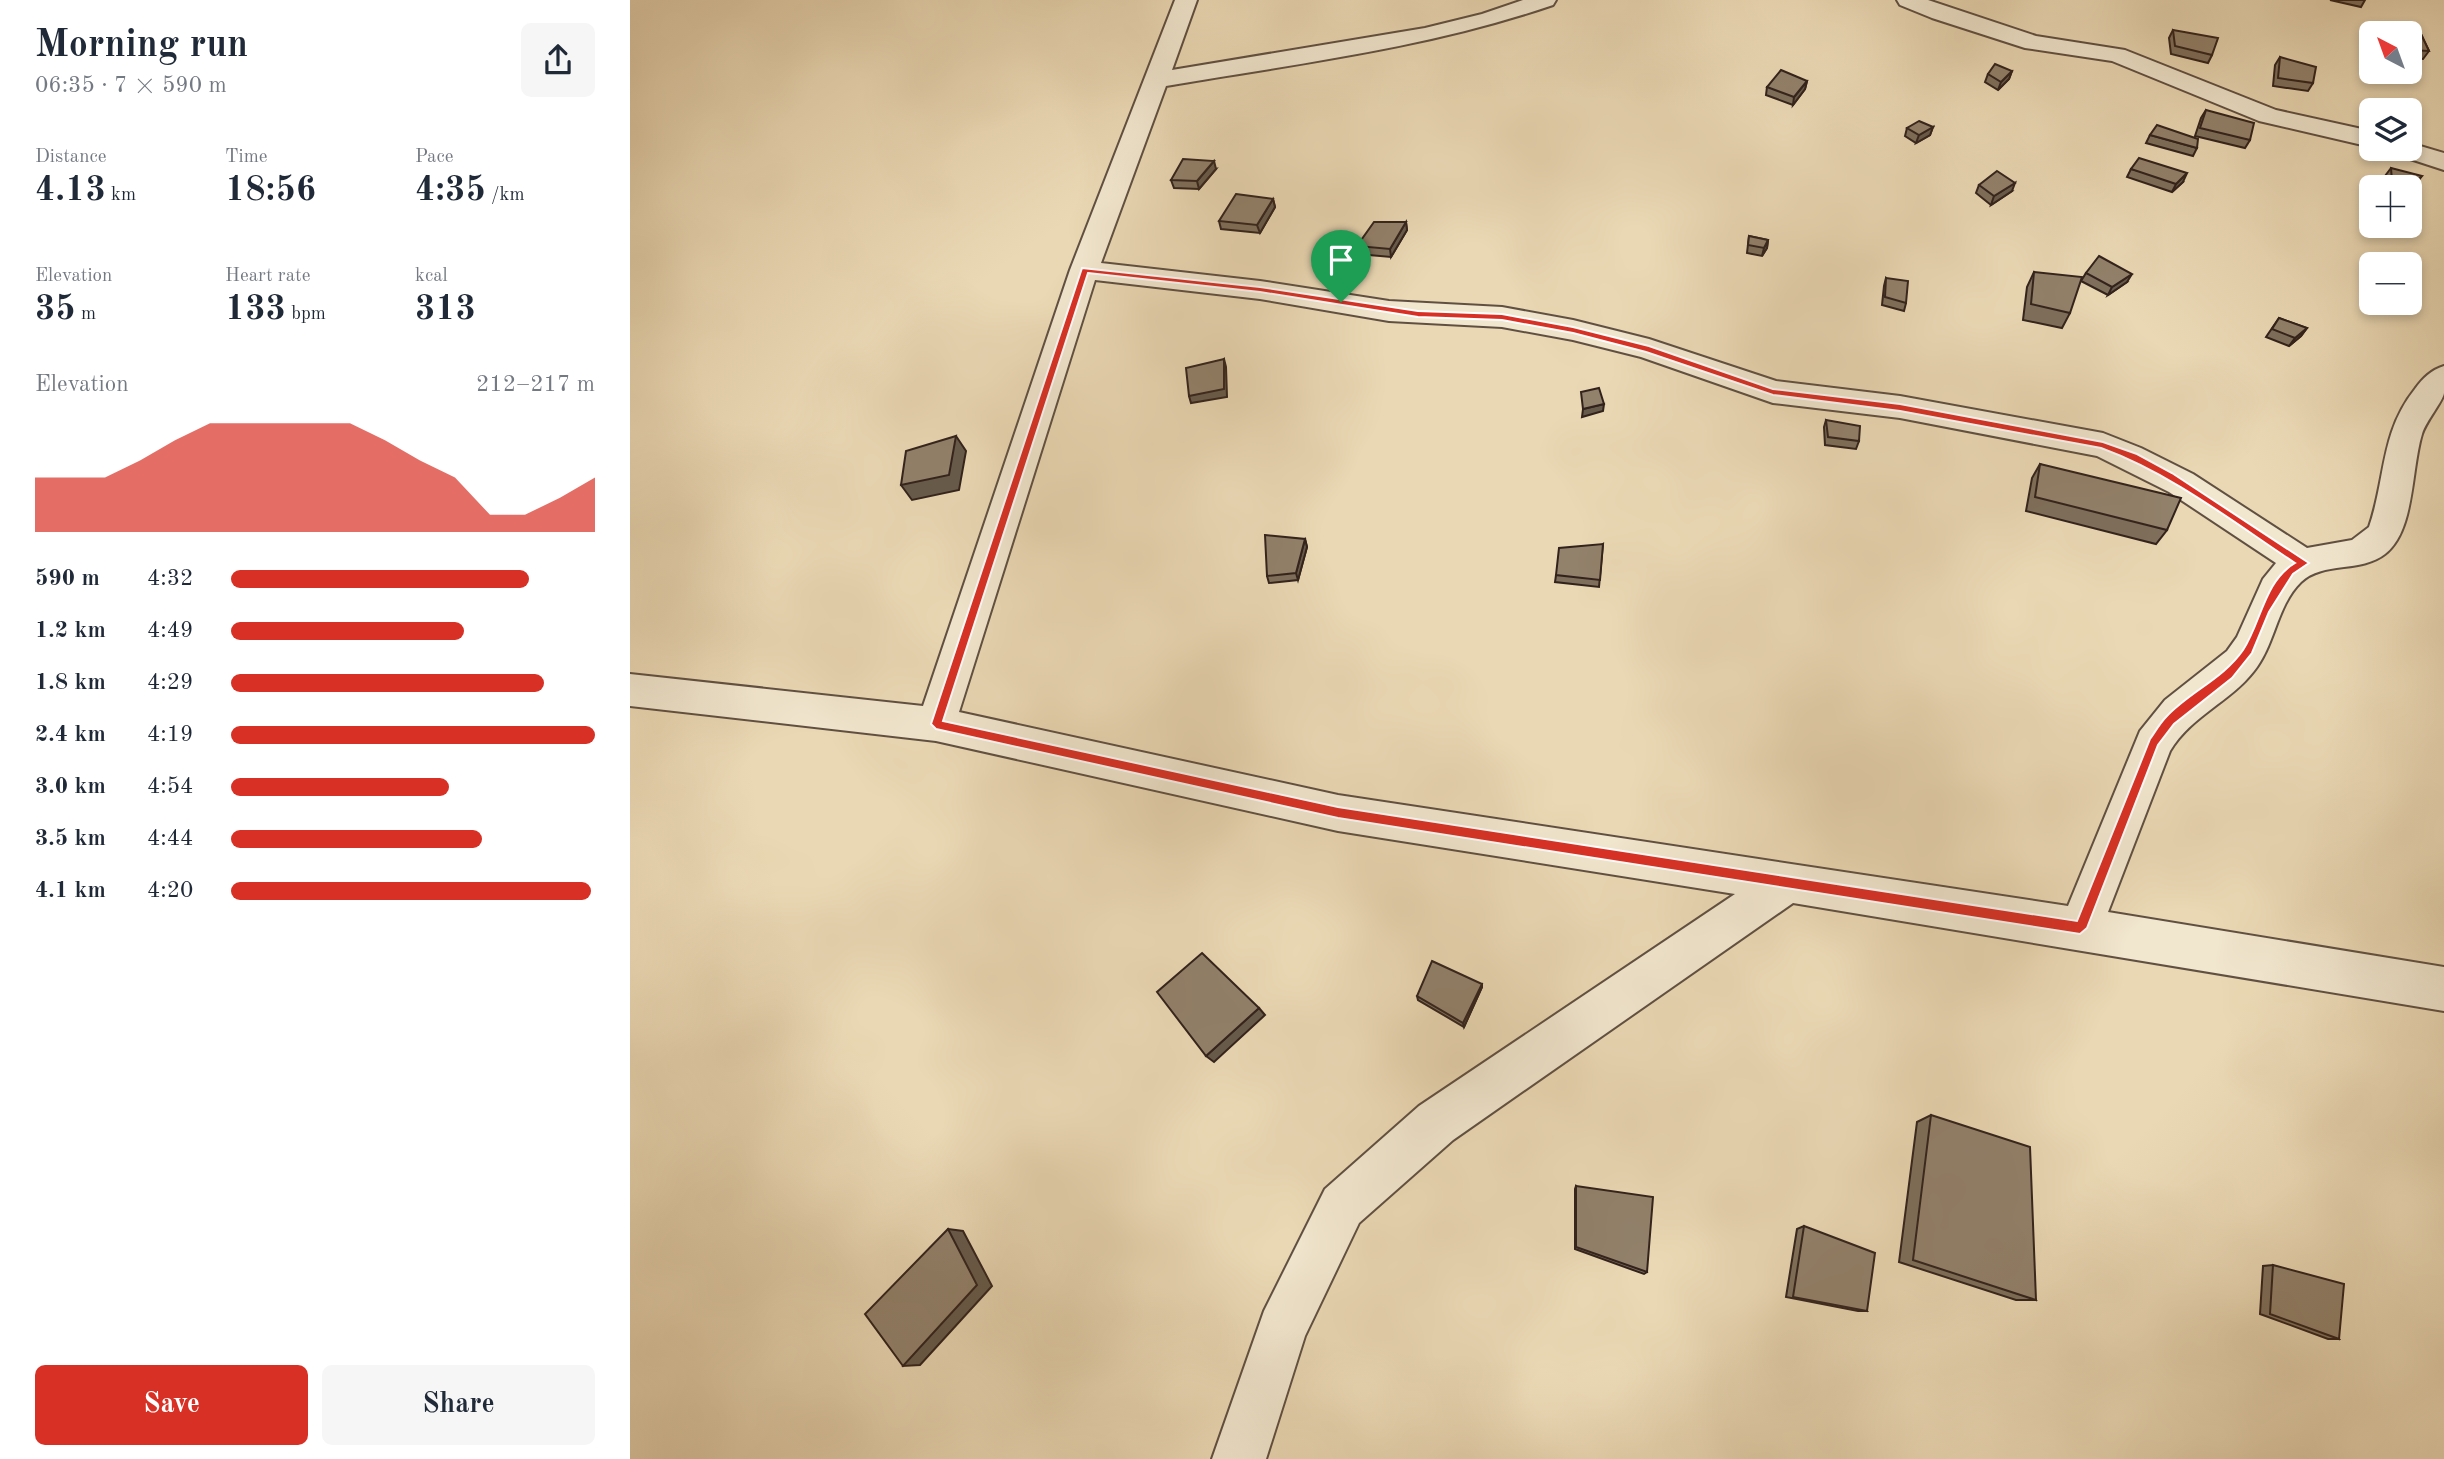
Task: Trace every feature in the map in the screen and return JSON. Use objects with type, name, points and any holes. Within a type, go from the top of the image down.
[{"type":"street","points":[[936,724],[1084,270],[1186,0]]},
{"type":"street","points":[[1156,80],[1425,35],[1479,22],[1545,0]]},
{"type":"street","points":[[1908,0],[2033,43],[2117,55],[2268,116],[2359,136]]},
{"type":"street","points":[[2422,155],[2444,162]]},
{"type":"street","points":[[1084,270],[1260,289],[1389,311],[1502,317],[1573,330],[1649,349],[1773,392],[1900,407],[2103,445],[2134,457],[2169,476],[2303,563]]},
{"type":"street","points":[[2080,928],[2154,743],[2170,720],[2228,675],[2242,659],[2249,650],[2264,611],[2289,571],[2303,563],[2367,550],[2380,539],[2388,526],[2402,445],[2410,419],[2444,377]]},
{"type":"street","points":[[630,690],[936,724],[1338,813],[2080,928],[2444,989]]},
{"type":"street","points":[[1239,1459],[1282,1329],[1342,1206],[1436,1123],[1787,883]]},
{"type":"building","points":[[2173,30],[2218,38],[2212,55],[2175,46]]},
{"type":"building","points":[[2422,36],[2429,51],[2422,51]]},
{"type":"building","points":[[2280,57],[2316,67],[2313,83],[2278,78]]},
{"type":"building","points":[[1995,64],[2012,71],[2001,82],[1988,74]]},
{"type":"building","points":[[1781,70],[1807,81],[1794,97],[1767,87]]},
{"type":"building","points":[[2206,110],[2254,123],[2250,140],[2200,128]]},
{"type":"building","points":[[1919,121],[1933,127],[1919,135],[1907,128]]},
{"type":"building","points":[[2157,125],[2198,139],[2197,148],[2150,135]]},
{"type":"building","points":[[2139,158],[2187,173],[2176,184],[2131,169]]},
{"type":"building","points":[[1183,159],[1214,161],[1197,181],[1171,180]]},
{"type":"building","points":[[2391,168],[2418,175],[2392,175]]},
{"type":"building","points":[[1997,171],[2015,183],[1994,196],[1979,185]]},
{"type":"building","points":[[1236,194],[1273,199],[1257,225],[1219,221]]},
{"type":"building","points":[[1374,222],[1406,222],[1390,249],[1357,246]]},
{"type":"building","points":[[1749,236],[1768,240],[1764,248],[1748,245]]},
{"type":"building","points":[[2099,256],[2132,274],[2112,287],[2086,273]]},
{"type":"building","points":[[2034,272],[2082,277],[2070,313],[2031,304]]},
{"type":"building","points":[[1886,278],[1908,281],[1906,303],[1885,297]]},
{"type":"building","points":[[2279,318],[2307,328],[2295,338],[2272,329]]},
{"type":"building","points":[[1224,359],[1224,389],[1189,396],[1186,368]]},
{"type":"building","points":[[1599,388],[1604,404],[1583,409],[1581,392]]},
{"type":"building","points":[[1826,420],[1860,426],[1859,441],[1828,437]]},
{"type":"building","points":[[956,436],[949,475],[901,485],[906,451]]},
{"type":"building","points":[[2040,464],[2181,498],[2167,530],[2035,497]]},
{"type":"building","points":[[1265,535],[1305,539],[1296,573],[1267,576]]},
{"type":"building","points":[[1603,544],[1600,580],[1556,575],[1559,548]]},
{"type":"building","points":[[1202,953],[1259,1008],[1206,1056],[1157,992]]},
{"type":"building","points":[[1432,961],[1482,984],[1463,1023],[1417,996]]},
{"type":"building","points":[[1931,1115],[2030,1147],[2036,1300],[1913,1260]]},
{"type":"building","points":[[1576,1186],[1653,1197],[1647,1272],[1576,1247]]},
{"type":"building","points":[[1804,1226],[1875,1253],[1867,1311],[1793,1297]]},
{"type":"building","points":[[948,1229],[977,1285],[903,1366],[865,1314]]},
{"type":"building","points":[[2273,1265],[2344,1284],[2339,1339],[2270,1314]]},
{"type":"route","points":[[1084,270],[1260,289],[1341,302],[1418,314],[1502,317],[1573,330],[1649,349],[1773,392],[1900,407],[2103,445],[2134,457],[2169,476],[2303,563],[2289,571],[2264,611],[2249,650],[2228,675],[2170,720],[2154,743],[2080,928],[1338,813],[936,724],[1084,270]]}]
